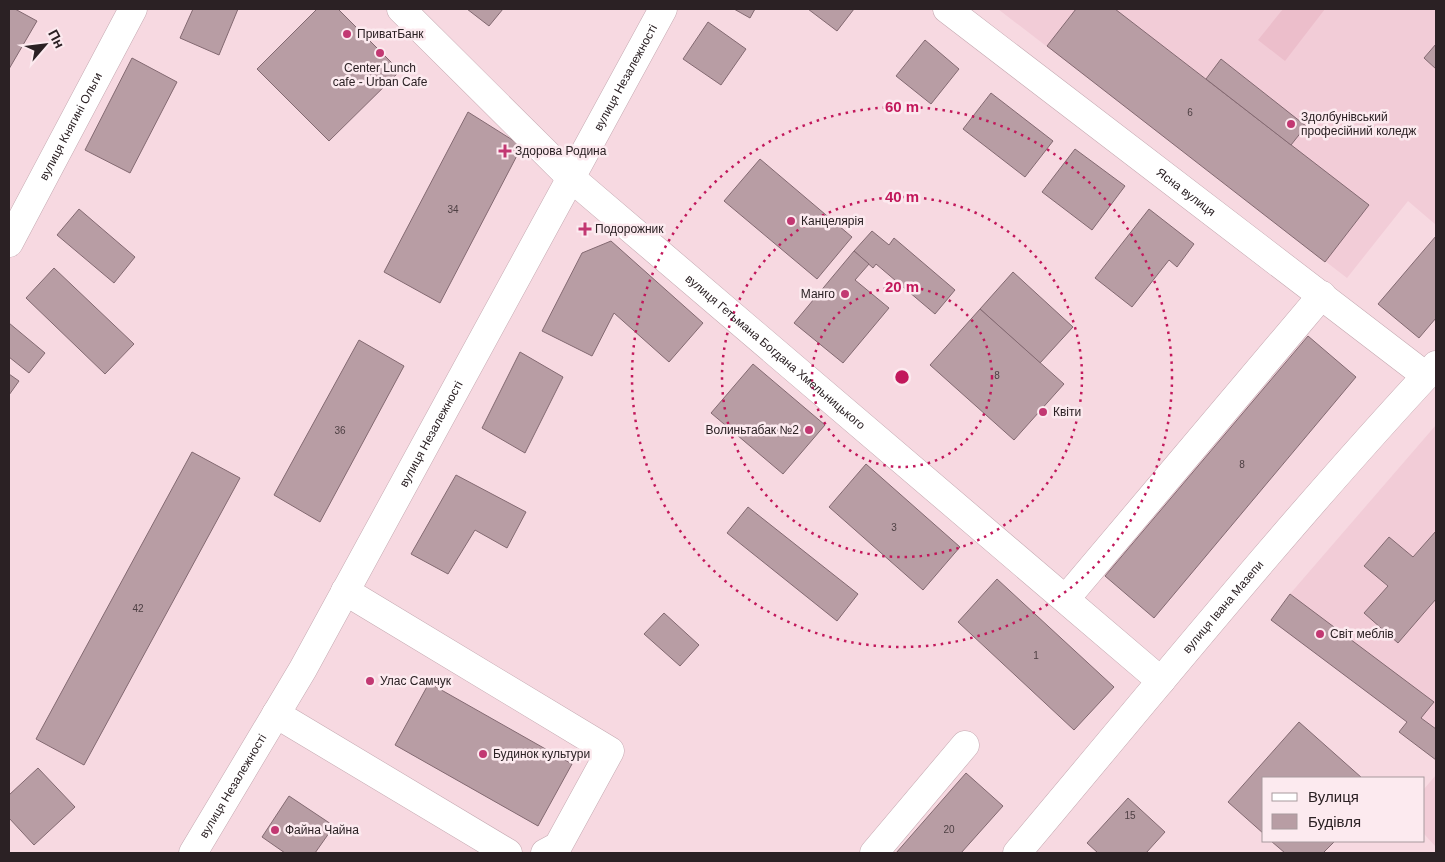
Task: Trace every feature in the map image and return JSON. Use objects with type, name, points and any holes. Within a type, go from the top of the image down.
[{"type":"street","name":"вулиця Княгині Ольги","points":[[9,243],[133,9]]},
{"type":"street","name":"вулиця Гетьмана Богдана Хмельницького","points":[[401,9],[574,171],[1166,675]]},
{"type":"street","name":"вулиця Гетьмана Богдана Хмельницького","points":[[420,9],[574,171],[1074,589],[1166,675]]},
{"type":"street","name":"вулиця Незалежності","points":[[193,853],[276,714],[345,591],[663,9]]},
{"type":"street","name":"Ясна вулиця","points":[[947,9],[1322,295],[1431,370]]},
{"type":"street","points":[[1074,589],[1322,295]]},
{"type":"street","name":"вулиця Івана Мазепи","points":[[1017,853],[1166,675],[1366,442],[1431,370]]},
{"type":"street","points":[[345,591],[610,751],[558,846],[546,853]]},
{"type":"street","points":[[276,714],[508,853]]},
{"type":"street","points":[[874,853],[965,745]]},
{"type":"shaded area","name":"Здолбунівський професійний коледж","points":[[998,9],[1436,9],[1436,225],[1408,201],[1347,278]]},
{"type":"shaded area","points":[[1283,9],[1325,9],[1285,61],[1258,40]]},
{"type":"shaded area","points":[[1436,425],[1436,729],[1421,718],[1433,702],[1290,594]]},
{"type":"shaded area","points":[[1436,775],[1436,847],[1425,835],[1425,788]]},
{"type":"building","points":[[9,9],[15,9],[37,21],[9,69]]},
{"type":"building","points":[[193,9],[238,9],[219,55],[180,38]]},
{"type":"building","points":[[317,9],[338,9],[400,71],[329,141],[257,69]]},
{"type":"building","points":[[467,9],[503,9],[489,26]]},
{"type":"building","points":[[734,9],[755,9],[750,18]]},
{"type":"building","points":[[808,9],[854,9],[837,31]]},
{"type":"building","points":[[1076,9],[1115,9],[1369,205],[1325,262],[1047,46]]},
{"type":"building","points":[[708,22],[746,49],[721,85],[683,59]]},
{"type":"building","points":[[925,40],[959,69],[931,104],[896,76]]},
{"type":"building","points":[[1436,44],[1436,69],[1424,58]]},
{"type":"building","points":[[132,58],[177,82],[130,173],[85,150]]},
{"type":"building","points":[[1221,59],[1306,126],[1291,145],[1206,79]]},
{"type":"building","points":[[991,93],[1053,141],[1025,177],[963,129]]},
{"type":"building","points":[[468,112],[522,146],[440,303],[384,272]]},
{"type":"building","points":[[1075,149],[1125,186],[1092,230],[1042,192]]},
{"type":"building","points":[[760,159],[852,237],[817,279],[724,201]]},
{"type":"building","points":[[79,209],[135,257],[114,283],[57,235]]},
{"type":"building","points":[[1149,209],[1194,244],[1177,267],[1169,260],[1132,307],[1095,278]]},
{"type":"building","points":[[872,231],[889,245],[894,238],[955,290],[935,314],[876,264],[873,268],[854,251]]},
{"type":"building","points":[[1436,236],[1436,318],[1419,338],[1378,304]]},
{"type":"building","points":[[611,241],[703,323],[669,362],[614,313],[592,356],[542,331],[582,253]]},
{"type":"building","name":"Манго","points":[[854,251],[869,264],[855,280],[889,308],[843,363],[794,323]]},
{"type":"building","points":[[54,268],[134,344],[105,374],[26,298]]},
{"type":"building","points":[[1013,272],[1073,327],[1040,363],[980,309]]},
{"type":"building","points":[[980,309],[1064,384],[1014,440],[930,365]]},
{"type":"building","points":[[9,323],[45,353],[29,373],[9,357]]},
{"type":"building","points":[[1308,336],[1356,377],[1154,618],[1105,576]]},
{"type":"building","points":[[359,340],[404,366],[320,522],[274,495]]},
{"type":"building","points":[[520,352],[563,377],[525,453],[482,428]]},
{"type":"building","points":[[753,364],[825,425],[783,474],[711,413]]},
{"type":"building","points":[[9,374],[19,381],[9,395]]},
{"type":"building","points":[[192,452],[240,478],[84,765],[36,739]]},
{"type":"building","points":[[866,464],[960,547],[923,590],[829,507]]},
{"type":"building","points":[[456,475],[526,512],[507,548],[475,530],[448,574],[411,554]]},
{"type":"building","points":[[748,507],[858,594],[837,621],[727,533]]},
{"type":"building","points":[[1436,531],[1436,599],[1398,643],[1364,613],[1388,586],[1364,566],[1389,537],[1413,557]]},
{"type":"building","points":[[997,579],[1114,687],[1074,730],[958,622]]},
{"type":"building","points":[[1290,594],[1434,702],[1421,718],[1436,729],[1436,760],[1399,732],[1407,722],[1271,620]]},
{"type":"building","points":[[664,613],[699,645],[680,666],[644,634]]},
{"type":"building","name":"Будинок культури","points":[[429,683],[572,764],[538,826],[395,745]]},
{"type":"building","points":[[1299,722],[1361,777],[1262,777],[1262,832],[1228,802]]},
{"type":"building","points":[[38,768],[75,807],[34,845],[9,818],[9,795]]},
{"type":"building","points":[[966,773],[1003,806],[961,853],[896,853]]},
{"type":"building","points":[[289,796],[334,826],[315,853],[285,853],[262,837]]},
{"type":"building","points":[[1128,798],[1165,832],[1146,853],[1098,853],[1087,843]]},
{"type":"building","points":[[1272,842],[1334,842],[1323,853],[1285,853]]},
{"type":"place","name":"ПриватБанк","points":[[347,34]]},
{"type":"place","name":"Center Lunch cafe - Urban Cafe","points":[[380,53]]},
{"type":"place","name":"Здолбунівський професійний коледж","points":[[1291,124]]},
{"type":"place","name":"Здорова Родина","points":[[505,151]]},
{"type":"place","name":"Канцелярiя","points":[[791,221]]},
{"type":"place","name":"Подорожник","points":[[585,229]]},
{"type":"place","name":"Манго","points":[[845,294]]},
{"type":"place","name":"Квіти","points":[[1043,412]]},
{"type":"place","name":"Волиньтабак №2","points":[[809,430]]},
{"type":"place","name":"Світ меблів","points":[[1320,634]]},
{"type":"place","name":"Улас Самчук","points":[[370,681]]},
{"type":"place","name":"Будинок культури","points":[[483,754]]},
{"type":"place","name":"Файна Чайна","points":[[275,830]]}]
